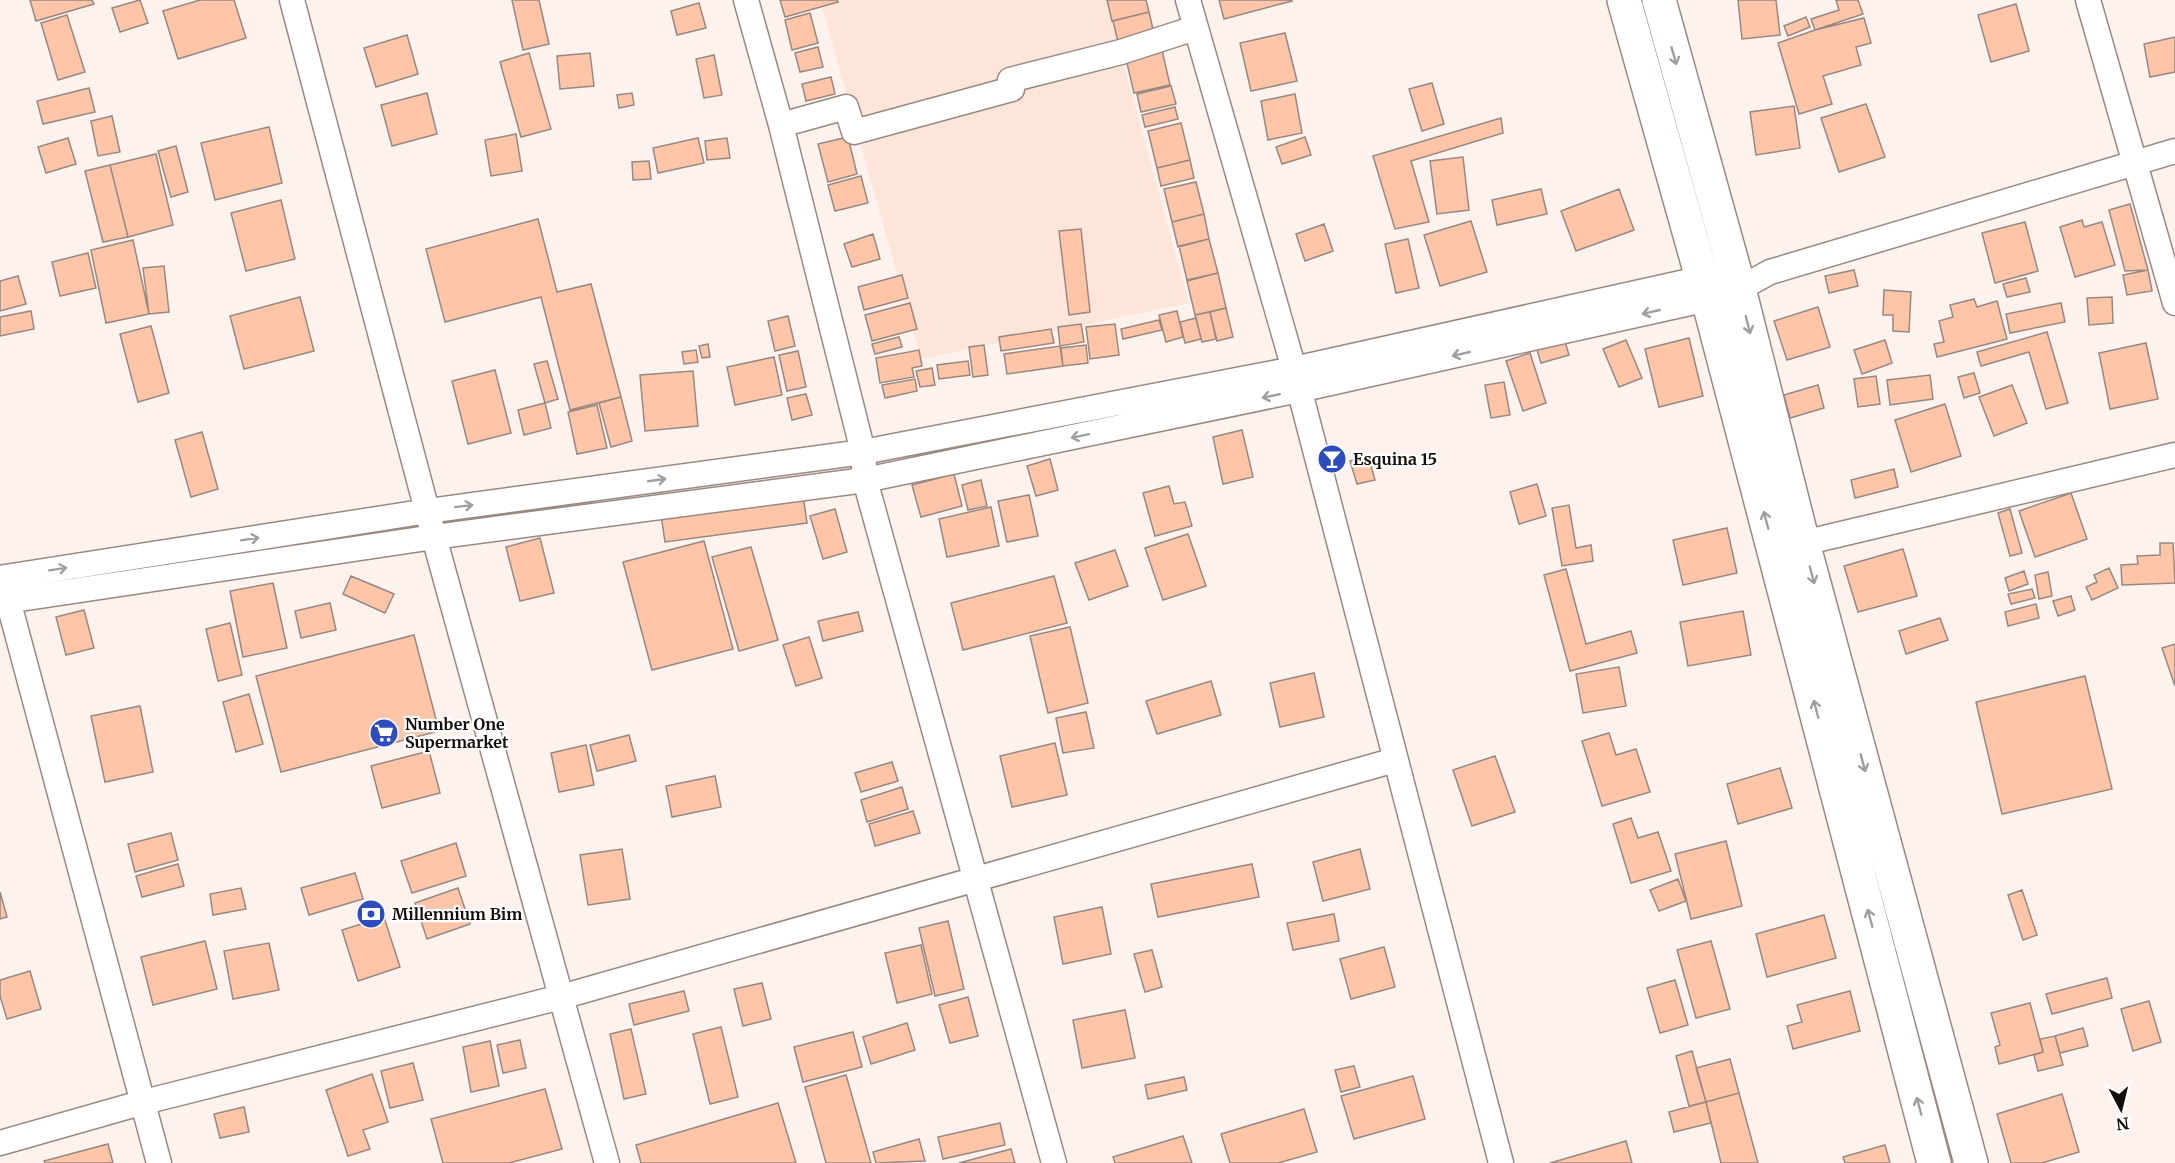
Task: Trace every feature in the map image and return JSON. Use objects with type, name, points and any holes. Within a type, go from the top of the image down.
[{"type":"street","points":[[292,0],[434,537],[607,1163]]},
{"type":"street","points":[[746,0],[781,125],[863,452],[865,480],[1054,1163]]},
{"type":"street","points":[[1188,0],[1297,380],[1501,1163]]},
{"type":"street","points":[[1624,0],[1705,288],[1934,1163]]},
{"type":"street","points":[[1659,0],[1737,281],[1803,543],[1971,1163]]},
{"type":"street","points":[[2088,0],[2175,303]]},
{"type":"street","points":[[781,125],[846,107],[854,132],[1012,89],[1010,80],[1121,52],[1195,28]]},
{"type":"street","points":[[2,585],[434,537],[865,480],[1737,281],[2175,151]]},
{"type":"street","points":[[2,585],[428,511],[863,452],[1297,380]]},
{"type":"street","points":[[1803,543],[2175,455]]},
{"type":"street","points":[[2,585],[159,1163]]},
{"type":"street","points":[[0,1143],[144,1102],[561,997],[1395,760]]},
{"type":"shaded area","points":[[820,0],[1106,0],[1189,303],[921,359]]},
{"type":"building","points":[[30,0],[92,0],[94,4],[36,21]]},
{"type":"building","points":[[140,0],[148,23],[120,32],[112,8]]},
{"type":"building","points":[[200,0],[234,0],[246,38],[178,59],[163,11]]},
{"type":"building","points":[[512,0],[539,0],[549,44],[523,50]]},
{"type":"building","points":[[780,0],[837,0],[838,2],[785,17]]},
{"type":"building","points":[[1107,0],[1146,0],[1149,12],[1112,21]]},
{"type":"building","points":[[1219,0],[1291,0],[1292,1],[1224,19]]},
{"type":"building","points":[[1738,0],[1776,0],[1780,35],[1742,39]]},
{"type":"building","points":[[1836,0],[1858,0],[1863,14],[1815,30],[1811,19],[1839,10]]},
{"type":"building","points":[[699,3],[706,28],[677,35],[671,11]]},
{"type":"building","points":[[2016,4],[2029,51],[1991,62],[1978,15]]},
{"type":"building","points":[[1149,12],[1155,38],[1119,46],[1113,21]]},
{"type":"building","points":[[810,13],[818,43],[792,50],[785,20]]},
{"type":"building","points":[[67,15],[85,72],[58,80],[41,23]]},
{"type":"building","points":[[1806,17],[1810,27],[1788,36],[1784,26]]},
{"type":"building","points":[[1864,18],[1871,43],[1856,47],[1861,65],[1823,76],[1832,104],[1799,114],[1778,43],[1815,30]]},
{"type":"building","points":[[1285,33],[1297,81],[1251,91],[1240,43]]},
{"type":"building","points":[[407,35],[418,74],[376,87],[364,48]]},
{"type":"building","points":[[2175,37],[2175,72],[2150,77],[2144,44]]},
{"type":"building","points":[[818,47],[823,67],[800,72],[795,53]]},
{"type":"building","points":[[1162,50],[1170,85],[1134,93],[1126,59]]},
{"type":"building","points":[[529,53],[551,129],[521,137],[500,62]]},
{"type":"building","points":[[590,53],[594,86],[560,89],[557,56]]},
{"type":"building","points":[[714,55],[722,95],[704,98],[696,59]]},
{"type":"building","points":[[831,77],[835,94],[806,101],[802,84]]},
{"type":"building","points":[[1432,83],[1444,124],[1422,131],[1409,89]]},
{"type":"building","points":[[1171,86],[1176,104],[1141,112],[1137,94]]},
{"type":"building","points":[[89,88],[95,112],[43,124],[37,101]]},
{"type":"building","points":[[427,93],[437,134],[392,146],[381,105]]},
{"type":"building","points":[[632,93],[634,105],[619,108],[617,95]]},
{"type":"building","points":[[1295,94],[1302,133],[1268,140],[1261,101]]},
{"type":"building","points":[[1866,104],[1885,157],[1839,172],[1821,118]]},
{"type":"building","points":[[1794,106],[1800,148],[1756,155],[1750,112]]},
{"type":"building","points":[[1175,107],[1178,119],[1145,127],[1142,115]]},
{"type":"building","points":[[112,116],[120,152],[98,156],[91,121]]},
{"type":"building","points":[[1501,118],[1503,133],[1411,161],[1429,222],[1395,229],[1373,156]]},
{"type":"building","points":[[1181,123],[1190,160],[1157,168],[1148,131]]},
{"type":"building","points":[[269,127],[282,183],[215,200],[201,143]]},
{"type":"building","points":[[516,134],[522,171],[491,176],[485,140]]},
{"type":"building","points":[[848,137],[857,174],[828,182],[818,144]]},
{"type":"building","points":[[1305,137],[1311,155],[1282,164],[1276,147]]},
{"type":"building","points":[[68,138],[76,164],[46,173],[38,147]]},
{"type":"building","points":[[698,138],[704,163],[658,173],[653,148]]},
{"type":"building","points":[[727,138],[730,158],[707,160],[705,141]]},
{"type":"building","points":[[176,146],[188,192],[171,197],[158,151]]},
{"type":"building","points":[[156,154],[173,225],[128,237],[110,165]]},
{"type":"building","points":[[1463,157],[1469,210],[1437,214],[1430,161]]},
{"type":"building","points":[[1190,160],[1194,178],[1161,186],[1157,168]]},
{"type":"building","points":[[649,161],[651,179],[633,180],[632,162]]},
{"type":"building","points":[[110,165],[128,237],[103,242],[85,171]]},
{"type":"building","points":[[861,176],[868,203],[835,211],[828,185]]},
{"type":"building","points":[[1196,182],[1204,214],[1172,222],[1164,189]]},
{"type":"building","points":[[1541,189],[1547,214],[1497,225],[1492,200]]},
{"type":"building","points":[[1619,189],[1634,230],[1576,251],[1561,211]]},
{"type":"building","points":[[281,200],[295,259],[246,271],[231,213]]},
{"type":"building","points":[[2130,204],[2148,270],[2125,271],[2109,210]]},
{"type":"building","points":[[1204,214],[1209,239],[1178,247],[1172,222]]},
{"type":"building","points":[[538,219],[557,292],[591,284],[621,397],[570,410],[541,297],[445,322],[426,249]]},
{"type":"building","points":[[2082,220],[2084,227],[2102,222],[2115,265],[2075,277],[2060,227]]},
{"type":"building","points":[[1471,221],[1487,272],[1440,286],[1424,235]]},
{"type":"building","points":[[2025,222],[2038,271],[1995,283],[1982,233]]},
{"type":"building","points":[[1324,224],[1333,251],[1305,261],[1296,234]]},
{"type":"building","points":[[1081,229],[1090,312],[1069,315],[1059,231]]},
{"type":"building","points":[[873,234],[880,259],[852,267],[844,244]]},
{"type":"building","points":[[1209,239],[1218,273],[1187,280],[1179,246]]},
{"type":"building","points":[[1408,239],[1419,288],[1396,293],[1385,244]]},
{"type":"building","points":[[133,240],[149,314],[106,323],[91,250]]},
{"type":"building","points":[[88,253],[96,288],[60,296],[52,262]]},
{"type":"building","points":[[164,266],[169,312],[149,314],[143,268]]},
{"type":"building","points":[[1854,270],[1858,286],[1829,293],[1825,276]]},
{"type":"building","points":[[2148,270],[2152,291],[2127,295],[2123,275]]},
{"type":"building","points":[[1218,273],[1226,308],[1195,315],[1187,281]]},
{"type":"building","points":[[902,275],[908,298],[864,310],[858,287]]},
{"type":"building","points":[[18,276],[26,304],[0,311],[0,281]]},
{"type":"building","points":[[2026,278],[2030,292],[2007,297],[2003,284]]},
{"type":"building","points":[[1884,290],[1911,292],[1909,332],[1893,331],[1893,315],[1883,315]]},
{"type":"building","points":[[300,297],[314,351],[244,369],[230,316]]},
{"type":"building","points":[[2112,297],[2113,323],[2089,325],[2087,298]]},
{"type":"building","points":[[1974,299],[1977,307],[1997,301],[2007,339],[1937,357],[1934,344],[1944,342],[1939,321],[1953,317],[1950,305]]},
{"type":"building","points":[[910,303],[917,329],[872,341],[865,315]]},
{"type":"building","points":[[2061,303],[2065,322],[2010,333],[2006,314]]},
{"type":"building","points":[[1818,307],[1830,347],[1787,360],[1774,321]]},
{"type":"building","points":[[1226,308],[1233,337],[1217,341],[1210,312]]},
{"type":"building","points":[[31,311],[34,329],[0,336],[0,317]]},
{"type":"building","points":[[1177,311],[1183,337],[1166,342],[1159,315]]},
{"type":"building","points":[[1210,312],[1216,339],[1202,342],[1195,315]]},
{"type":"building","points":[[788,316],[795,346],[775,351],[768,321]]},
{"type":"building","points":[[1196,318],[1201,339],[1185,343],[1180,322]]},
{"type":"building","points":[[1159,320],[1162,330],[1123,339],[1121,329]]},
{"type":"building","points":[[1081,324],[1084,342],[1060,346],[1058,327]]},
{"type":"building","points":[[1115,324],[1119,355],[1090,359],[1086,327]]},
{"type":"building","points":[[151,326],[169,393],[138,402],[120,334]]},
{"type":"building","points":[[1051,329],[1054,343],[1001,351],[999,337]]},
{"type":"building","points":[[2047,332],[2068,403],[2046,409],[2029,352],[1981,366],[1977,352]]},
{"type":"building","points":[[899,337],[902,347],[875,354],[872,344]]},
{"type":"building","points":[[1564,338],[1569,355],[1541,363],[1536,346]]},
{"type":"building","points":[[1689,338],[1703,396],[1659,407],[1645,349]]},
{"type":"building","points":[[1626,340],[1642,378],[1619,387],[1603,349]]},
{"type":"building","points":[[1885,340],[1892,363],[1862,374],[1854,350]]},
{"type":"building","points":[[2146,343],[2158,399],[2110,409],[2099,353]]},
{"type":"building","points":[[708,344],[710,357],[702,358],[699,346]]},
{"type":"building","points":[[984,345],[988,375],[973,377],[969,347]]},
{"type":"building","points":[[1086,345],[1088,363],[1063,366],[1061,348]]},
{"type":"building","points":[[1060,346],[1063,366],[1007,374],[1004,354]]},
{"type":"building","points":[[696,350],[698,362],[684,364],[682,352]]},
{"type":"building","points":[[919,350],[922,366],[912,368],[914,377],[880,383],[876,358]]},
{"type":"building","points":[[798,351],[806,387],[787,391],[779,355]]},
{"type":"building","points":[[1530,353],[1546,403],[1523,411],[1506,361]]},
{"type":"building","points":[[774,357],[782,395],[735,405],[727,367]]},
{"type":"building","points":[[547,361],[558,399],[545,403],[534,364]]},
{"type":"building","points":[[968,361],[970,375],[939,379],[937,365]]},
{"type":"building","points":[[932,368],[935,385],[920,387],[916,371]]},
{"type":"building","points":[[495,370],[511,433],[468,444],[452,381]]},
{"type":"building","points":[[693,371],[698,426],[645,431],[640,375]]},
{"type":"building","points":[[1974,373],[1980,393],[1964,398],[1958,377]]},
{"type":"building","points":[[1930,375],[1933,399],[1890,405],[1887,380]]},
{"type":"building","points":[[1876,376],[1880,404],[1858,407],[1854,379]]},
{"type":"building","points":[[915,379],[917,391],[885,398],[882,385]]},
{"type":"building","points":[[1504,382],[1510,415],[1491,418],[1485,385]]},
{"type":"building","points":[[1818,385],[1824,408],[1790,418],[1784,395]]},
{"type":"building","points":[[2012,385],[2027,423],[1994,436],[1979,397]]},
{"type":"building","points":[[806,394],[812,415],[792,420],[787,398]]},
{"type":"building","points":[[621,397],[632,441],[611,447],[599,403]]},
{"type":"building","points":[[545,403],[551,428],[524,435],[518,410]]},
{"type":"building","points":[[1945,404],[1961,456],[1911,472],[1895,420]]},
{"type":"building","points":[[597,405],[607,448],[577,454],[568,412]]},
{"type":"building","points":[[1242,430],[1253,477],[1223,484],[1213,437]]},
{"type":"building","points":[[202,432],[218,489],[191,497],[175,440]]},
{"type":"building","points":[[1368,455],[1375,480],[1357,484],[1350,461]]},
{"type":"building","points":[[1050,459],[1058,490],[1036,496],[1027,466]]},
{"type":"building","points":[[1894,469],[1898,487],[1855,498],[1851,480]]},
{"type":"building","points":[[954,474],[962,506],[921,517],[912,485]]},
{"type":"building","points":[[981,480],[987,506],[968,510],[962,485]]},
{"type":"building","points":[[1537,484],[1546,516],[1519,524],[1510,492]]},
{"type":"building","points":[[1169,486],[1174,504],[1185,502],[1192,526],[1155,536],[1143,493]]},
{"type":"building","points":[[2071,493],[2087,539],[2035,557],[2019,511]]},
{"type":"building","points":[[803,495],[807,523],[665,542],[661,515]]},
{"type":"building","points":[[1029,495],[1038,536],[1007,542],[998,501]]},
{"type":"building","points":[[1569,505],[1576,548],[1591,545],[1593,561],[1562,566],[1552,508]]},
{"type":"building","points":[[991,507],[999,546],[947,557],[939,519]]},
{"type":"building","points":[[835,509],[847,552],[823,559],[810,516]]},
{"type":"building","points":[[2010,509],[2022,553],[2010,556],[1998,513]]},
{"type":"building","points":[[1727,528],[1737,573],[1683,585],[1673,540]]},
{"type":"building","points":[[1188,534],[1206,586],[1163,600],[1145,548]]},
{"type":"building","points":[[540,538],[554,593],[520,601],[506,547]]},
{"type":"building","points":[[704,541],[733,649],[652,670],[623,562]]},
{"type":"building","points":[[2160,543],[2173,543],[2175,583],[2122,585],[2121,565],[2138,564],[2137,556],[2160,555]]},
{"type":"building","points":[[751,547],[778,640],[739,651],[712,557]]},
{"type":"building","points":[[1903,549],[1917,596],[1858,612],[1844,566]]},
{"type":"building","points":[[1115,550],[1128,586],[1089,600],[1075,563]]},
{"type":"building","points":[[2109,568],[2118,588],[2092,600],[2086,587],[2097,582],[2094,575]]},
{"type":"building","points":[[1566,569],[1586,644],[1631,631],[1637,653],[1570,671],[1544,575]]},
{"type":"building","points":[[2024,571],[2028,584],[2009,591],[2005,578]]},
{"type":"building","points":[[2048,572],[2052,596],[2039,599],[2035,575]]},
{"type":"building","points":[[351,576],[394,594],[385,613],[343,594]]},
{"type":"building","points":[[1054,576],[1067,623],[963,650],[951,603]]},
{"type":"building","points":[[273,583],[287,648],[243,657],[230,591]]},
{"type":"building","points":[[2032,589],[2035,598],[2011,604],[2008,594]]},
{"type":"building","points":[[2071,596],[2075,610],[2058,616],[2053,601]]},
{"type":"building","points":[[330,603],[336,630],[301,638],[295,611]]},
{"type":"building","points":[[2036,604],[2039,618],[2008,626],[2005,612]]},
{"type":"building","points":[[84,610],[94,648],[66,655],[56,617]]},
{"type":"building","points":[[1743,611],[1751,655],[1688,666],[1680,622]]},
{"type":"building","points":[[858,612],[863,631],[823,641],[818,621]]},
{"type":"building","points":[[1940,618],[1948,640],[1906,654],[1899,631]]},
{"type":"building","points":[[230,623],[242,675],[218,681],[206,629]]},
{"type":"building","points":[[1070,627],[1088,703],[1048,713],[1030,636]]},
{"type":"building","points":[[414,635],[439,731],[281,772],[256,676]]},
{"type":"building","points":[[809,637],[822,678],[796,686],[783,645]]},
{"type":"building","points":[[2175,644],[2175,686],[2162,648]]},
{"type":"building","points":[[1619,667],[1626,706],[1583,713],[1576,674]]},
{"type":"building","points":[[1314,673],[1324,717],[1280,727],[1270,683]]},
{"type":"building","points":[[2085,676],[2112,789],[2002,814],[1976,702]]},
{"type":"building","points":[[1211,681],[1221,715],[1157,734],[1146,701]]},
{"type":"building","points":[[249,694],[263,744],[236,752],[223,702]]},
{"type":"building","points":[[140,706],[153,772],[105,782],[91,716]]},
{"type":"building","points":[[1086,712],[1094,748],[1063,753],[1056,718]]},
{"type":"building","points":[[1609,733],[1616,755],[1636,749],[1650,792],[1602,806],[1582,741]]},
{"type":"building","points":[[629,735],[636,761],[597,771],[590,745]]},
{"type":"building","points":[[1055,743],[1067,795],[1012,807],[1000,756]]},
{"type":"building","points":[[586,745],[594,785],[559,792],[551,753]]},
{"type":"building","points":[[429,751],[440,793],[382,808],[371,766]]},
{"type":"building","points":[[1495,756],[1515,812],[1472,826],[1453,770]]},
{"type":"building","points":[[892,762],[898,781],[861,792],[855,773]]},
{"type":"building","points":[[1780,768],[1792,808],[1738,824],[1727,784]]},
{"type":"building","points":[[715,776],[721,807],[672,817],[666,786]]},
{"type":"building","points":[[902,787],[908,809],[867,822],[861,800]]},
{"type":"building","points":[[913,811],[920,833],[875,846],[869,824]]},
{"type":"building","points":[[1631,818],[1638,838],[1658,832],[1671,871],[1631,883],[1613,824]]},
{"type":"building","points":[[171,833],[178,860],[135,872],[128,844]]},
{"type":"building","points":[[1726,841],[1742,906],[1691,919],[1675,854]]},
{"type":"building","points":[[456,843],[466,876],[412,893],[401,861]]},
{"type":"building","points":[[622,849],[630,899],[588,905],[580,855]]},
{"type":"building","points":[[1360,849],[1370,889],[1323,901],[1313,862]]},
{"type":"building","points":[[178,864],[184,886],[142,897],[136,876]]},
{"type":"building","points":[[1252,864],[1259,897],[1158,917],[1151,884]]},
{"type":"building","points":[[355,873],[363,899],[309,915],[301,888]]},
{"type":"building","points":[[1678,879],[1686,901],[1659,911],[1650,890]]},
{"type":"building","points":[[241,888],[246,909],[213,915],[210,894]]},
{"type":"building","points":[[458,888],[470,924],[427,939],[415,903]]},
{"type":"building","points":[[2022,890],[2037,935],[2023,940],[2008,895]]},
{"type":"building","points":[[0,892],[7,917],[0,919]]},
{"type":"building","points":[[1102,907],[1111,954],[1063,964],[1054,917]]},
{"type":"building","points":[[1334,914],[1339,941],[1293,950],[1287,923]]},
{"type":"building","points":[[1824,915],[1836,958],[1767,977],[1756,934]]},
{"type":"building","points":[[384,917],[400,967],[358,981],[342,930]]},
{"type":"building","points":[[948,921],[964,989],[935,996],[919,928]]},
{"type":"building","points":[[205,941],[217,989],[153,1005],[141,957]]},
{"type":"building","points":[[1711,941],[1730,1009],[1696,1018],[1677,950]]},
{"type":"building","points":[[269,943],[279,990],[233,999],[224,951]]},
{"type":"building","points":[[921,945],[932,994],[897,1003],[885,953]]},
{"type":"building","points":[[1384,947],[1395,987],[1351,999],[1340,959]]},
{"type":"building","points":[[1152,950],[1162,987],[1145,992],[1134,954]]},
{"type":"building","points":[[30,971],[41,1009],[7,1019],[0,996],[0,980]]},
{"type":"building","points":[[2107,978],[2112,998],[2052,1014],[2046,994]]},
{"type":"building","points":[[1675,980],[1688,1025],[1660,1033],[1647,988]]},
{"type":"building","points":[[762,983],[771,1019],[743,1026],[734,989]]},
{"type":"building","points":[[684,991],[689,1011],[634,1025],[629,1004]]},
{"type":"building","points":[[1850,991],[1860,1031],[1793,1049],[1787,1026],[1802,1022],[1797,1005]]},
{"type":"building","points":[[968,997],[978,1036],[950,1043],[939,1005]]},
{"type":"building","points":[[2149,1001],[2161,1042],[2133,1051],[2121,1009]]},
{"type":"building","points":[[2030,1003],[2043,1052],[1999,1064],[1995,1047],[2000,1045],[1991,1013]]},
{"type":"building","points":[[1125,1010],[1135,1058],[1082,1068],[1073,1020]]},
{"type":"building","points":[[907,1023],[915,1050],[871,1064],[863,1037]]},
{"type":"building","points":[[721,1027],[738,1097],[710,1104],[693,1034]]},
{"type":"building","points":[[2083,1028],[2088,1046],[2060,1053],[2055,1036]]},
{"type":"building","points":[[631,1029],[646,1094],[624,1099],[610,1034]]},
{"type":"building","points":[[853,1032],[862,1067],[803,1082],[794,1047]]},
{"type":"building","points":[[2055,1036],[2063,1065],[2038,1071],[2034,1055],[2043,1052],[2040,1039]]},
{"type":"building","points":[[520,1040],[526,1068],[503,1073],[497,1045]]},
{"type":"building","points":[[490,1041],[499,1086],[471,1092],[463,1047]]},
{"type":"building","points":[[1692,1051],[1706,1102],[1689,1106],[1676,1056]]},
{"type":"building","points":[[1730,1059],[1739,1093],[1706,1102],[1696,1068]]},
{"type":"building","points":[[413,1063],[423,1100],[390,1108],[381,1071]]},
{"type":"building","points":[[1354,1066],[1360,1087],[1341,1092],[1335,1070]]},
{"type":"building","points":[[372,1074],[388,1122],[363,1130],[370,1149],[348,1156],[326,1090]]},
{"type":"building","points":[[846,1075],[871,1163],[826,1163],[805,1087]]},
{"type":"building","points":[[1413,1076],[1425,1119],[1354,1139],[1341,1096]]},
{"type":"building","points":[[1184,1077],[1187,1090],[1148,1099],[1145,1085]]},
{"type":"building","points":[[545,1089],[562,1149],[509,1163],[443,1163],[431,1119]]},
{"type":"building","points":[[1739,1093],[1758,1163],[1721,1163],[1706,1102]]},
{"type":"building","points":[[2062,1094],[2079,1152],[2042,1163],[2011,1163],[1997,1114]]},
{"type":"building","points":[[1706,1102],[1711,1123],[1674,1132],[1669,1112]]},
{"type":"building","points":[[778,1103],[796,1163],[641,1163],[636,1145]]},
{"type":"building","points":[[244,1107],[249,1132],[220,1138],[214,1114]]},
{"type":"building","points":[[1304,1109],[1317,1152],[1278,1163],[1230,1163],[1221,1134]]},
{"type":"building","points":[[1000,1123],[1005,1145],[943,1159],[938,1137]]},
{"type":"building","points":[[1183,1136],[1192,1163],[1115,1163],[1113,1157]]},
{"type":"building","points":[[919,1139],[925,1161],[876,1163],[873,1152]]},
{"type":"building","points":[[1626,1141],[1632,1163],[1550,1163]]},
{"type":"building","points":[[108,1144],[113,1163],[45,1163],[44,1161]]},
{"type":"building","points":[[1885,1145],[1890,1163],[1845,1163],[1843,1157]]},
{"type":"building","points":[[1011,1149],[1015,1163],[959,1163]]},
{"type":"place","name":"Esquina 15","points":[[1332,459]]},
{"type":"place","name":"Number One Supermarket","points":[[384,733]]},
{"type":"place","name":"Millennium Bim","points":[[371,914]]}]
